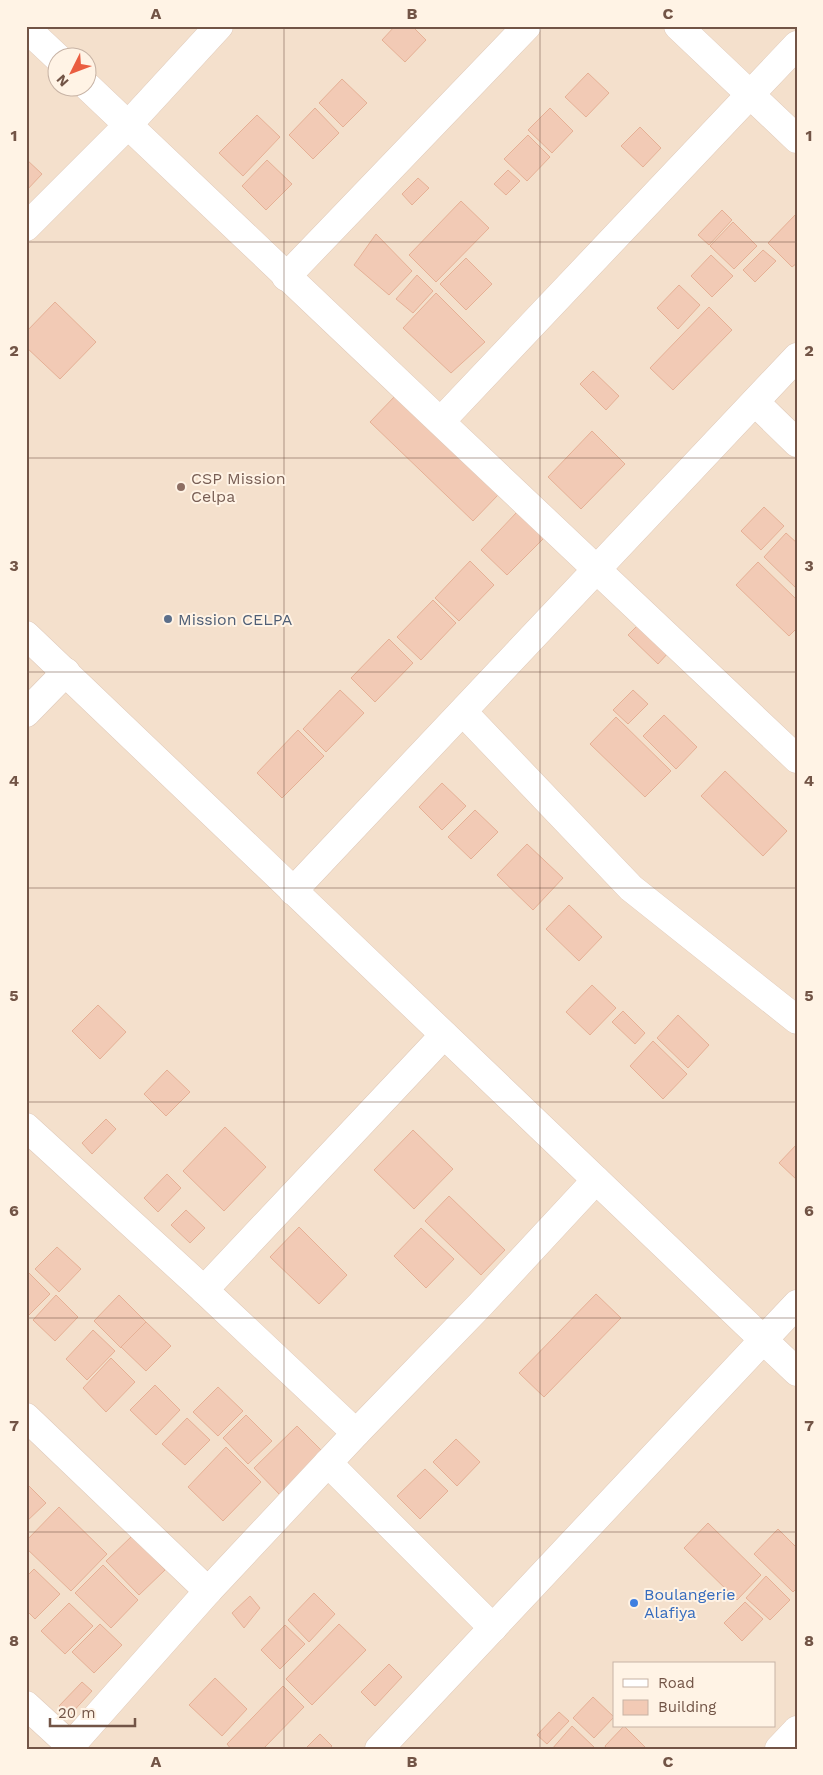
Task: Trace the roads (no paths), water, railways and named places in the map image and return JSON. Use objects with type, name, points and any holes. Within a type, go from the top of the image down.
[{"type":"street","points":[[26,227],[128,125],[219,26]]},
{"type":"street","points":[[286,277],[527,26]]},
{"type":"street","points":[[678,26],[797,139]]},
{"type":"street","points":[[26,28],[48,49]]},
{"type":"street","points":[[441,421],[797,45]]},
{"type":"street","points":[[98,96],[286,277],[441,421],[797,759]]},
{"type":"street","points":[[293,891],[797,357]]},
{"type":"street","points":[[755,402],[797,443]]},
{"type":"street","points":[[26,635],[797,1372]]},
{"type":"street","points":[[26,713],[66,672]]},
{"type":"street","points":[[463,712],[631,888],[797,1020]]},
{"type":"street","points":[[204,1290],[444,1035]]},
{"type":"street","points":[[26,1127],[204,1290],[356,1433]]},
{"type":"street","points":[[26,1705],[71,1748],[208,1591],[596,1180]]},
{"type":"street","points":[[379,1749],[797,1304]]},
{"type":"street","points":[[26,1417],[208,1591]]},
{"type":"street","points":[[328,1463],[493,1628]]},
{"type":"street","points":[[779,1749],[797,1730]]},
{"type":"place","name":"CSP Mission Celpa","points":[[181,487]]},
{"type":"place","name":"Mission CELPA","points":[[168,619]]},
{"type":"place","name":"Boulangerie Alafiya","points":[[634,1603]]}]
